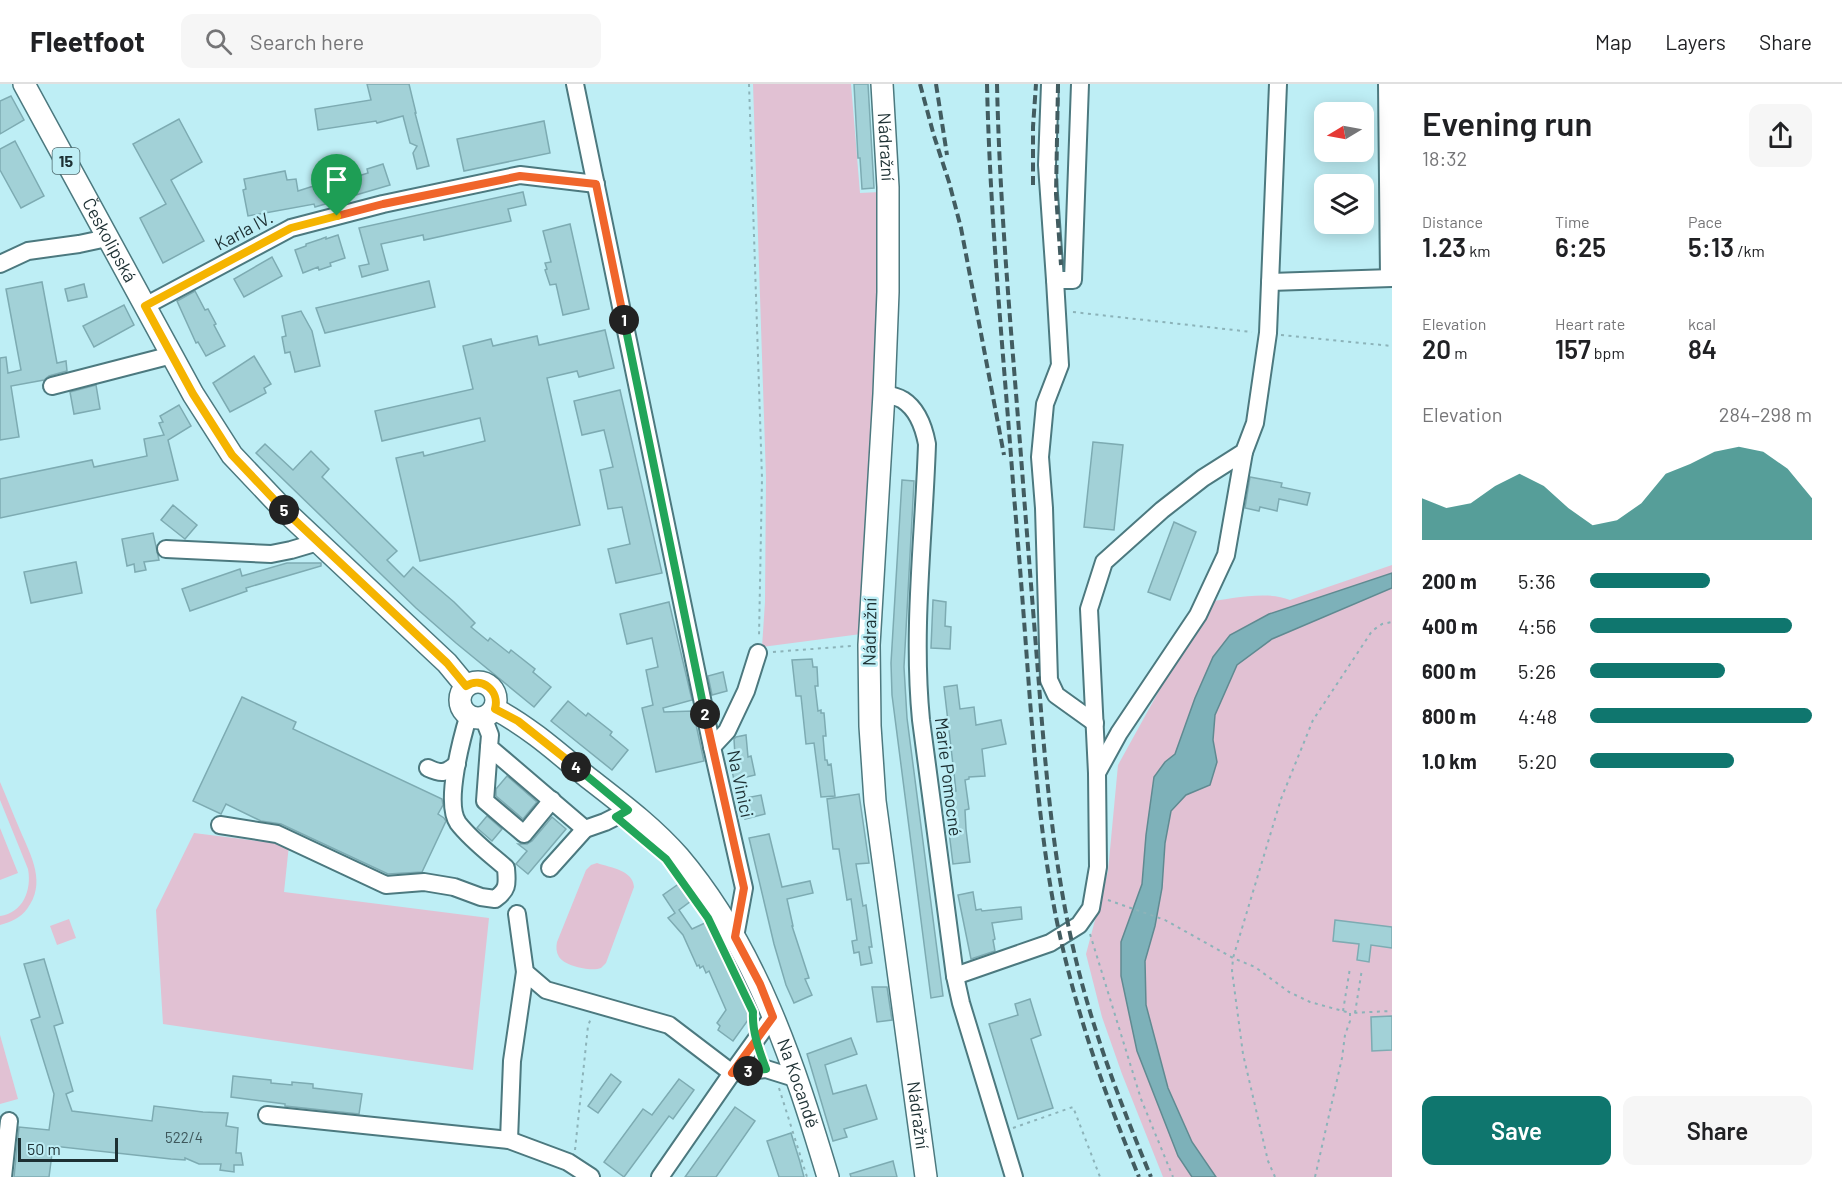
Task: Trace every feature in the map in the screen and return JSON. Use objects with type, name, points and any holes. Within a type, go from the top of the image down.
[{"type":"main road","name":"Českolipská","points":[[24,84],[198,403],[232,455],[256,482],[318,542],[447,663],[466,686]]},
{"type":"main road","name":"Nádražní","points":[[882,84],[888,187],[888,292],[869,645],[870,726],[875,801],[926,1177]]},
{"type":"main road","points":[[475,682],[485,684],[496,699],[482,713],[462,708],[460,699],[462,689],[466,686],[475,682]]},
{"type":"main road","name":"Na Kocandě","points":[[482,713],[518,721],[653,831],[678,856],[699,883],[735,937],[760,984],[798,1079],[828,1177]]},
{"type":"street","points":[[575,84],[712,747]]},
{"type":"street","points":[[1050,84],[1047,165],[1060,365],[1045,404],[1040,458],[1044,508],[1049,680],[1056,695],[1095,723]]},
{"type":"street","points":[[1054,280],[1073,280],[1080,84]]},
{"type":"street","points":[[1097,773],[1119,733],[1198,615],[1226,555],[1244,452],[1255,423],[1268,333],[1278,84]]},
{"type":"street","points":[[1270,282],[1390,278],[1388,94]]},
{"type":"street","name":"Karla IV.","points":[[145,306],[291,228],[403,200],[520,176],[596,184]]},
{"type":"street","points":[[0,264],[28,251],[107,238]]},
{"type":"street","points":[[52,386],[172,355]]},
{"type":"street","name":"Marie Pomocné","points":[[884,394],[903,400],[918,416],[927,444],[916,639],[917,682],[955,976],[999,1133],[1014,1177]]},
{"type":"street","points":[[955,976],[1050,943],[1079,925],[1091,908],[1098,867],[1097,773],[1089,609],[1104,562],[1162,510],[1203,478],[1244,452]]},
{"type":"street","points":[[166,549],[271,554],[318,542]]},
{"type":"street","name":"Na Vinici","points":[[735,937],[744,888],[712,747],[728,731],[746,691],[758,652]]},
{"type":"street","points":[[482,713],[489,735],[485,801],[524,834],[552,801]]},
{"type":"street","points":[[219,825],[277,834],[386,885],[424,882],[454,887],[481,897],[495,898],[504,892],[507,883],[506,868],[457,821],[453,797],[457,764],[482,713]]},
{"type":"street","points":[[489,747],[585,829]]},
{"type":"street","points":[[428,768],[441,773],[457,764]]},
{"type":"street","points":[[550,868],[585,829],[628,810]]},
{"type":"street","points":[[509,1140],[512,1061],[525,972],[517,914]]},
{"type":"street","points":[[525,972],[546,990],[669,1025],[732,1073],[766,1069],[798,1079]]},
{"type":"street","points":[[660,1177],[773,1017]]},
{"type":"street","points":[[267,1115],[509,1140],[568,1162],[591,1177]]},
{"type":"street","points":[[3,1177],[9,1121]]},
{"type":"path","points":[[749,84],[762,478],[761,601],[758,652],[869,645]]},
{"type":"path","points":[[1069,308],[1075,314],[1392,346]]},
{"type":"path","points":[[1275,1177],[1268,1161],[1243,1054],[1232,971],[1233,958],[1281,799],[1313,720],[1372,631],[1382,624],[1392,622]]},
{"type":"path","points":[[1094,895],[1165,920],[1233,958],[1255,967],[1289,992],[1310,1002],[1350,1013],[1392,1011]]},
{"type":"path","points":[[1085,916],[1141,1099],[1173,1177]]},
{"type":"path","points":[[1343,1011],[1350,968]]},
{"type":"path","points":[[1355,1013],[1362,969]]},
{"type":"path","points":[[573,1165],[588,1026],[595,1004]]},
{"type":"path","points":[[1315,1177],[1350,1013]]},
{"type":"path","points":[[766,1069],[768,1078],[777,1083],[807,1177]]},
{"type":"path","points":[[999,1133],[1073,1107],[1100,1177]]},
{"type":"shaded area","points":[[753,84],[851,84],[860,193],[880,192],[881,292],[861,634],[762,647],[765,602],[766,478]]},
{"type":"shaded area","points":[[1392,565],[1392,573],[1269,614],[1230,635],[1213,657],[1195,698],[1175,754],[1165,762],[1154,777],[1142,884],[1121,942],[1137,1051],[1178,1156],[1192,1177],[1163,1177],[1102,1017],[1086,954],[1108,871],[1118,765],[1205,602],[1260,595],[1290,600]]},
{"type":"shaded area","points":[[1392,588],[1392,1177],[1216,1177],[1192,1142],[1168,1088],[1146,1005],[1145,961],[1155,926],[1162,888],[1165,843],[1171,811],[1186,795],[1210,784],[1217,762],[1213,740],[1215,715],[1237,665],[1272,639]]},
{"type":"shaded area","points":[[0,782],[32,860],[36,889],[33,899],[21,915],[0,925],[0,916],[15,910],[24,899],[29,877],[28,869],[0,800]]},
{"type":"shaded area","points":[[0,828],[18,873],[0,880]]},
{"type":"shaded area","points":[[194,833],[289,845],[284,892],[489,918],[473,1070],[163,1024],[156,910]]},
{"type":"shaded area","points":[[597,863],[626,873],[633,881],[634,887],[606,963],[601,968],[591,969],[578,967],[562,960],[556,946],[586,870]]},
{"type":"shaded area","points":[[69,919],[76,938],[57,945],[50,926]]},
{"type":"shaded area","points":[[0,1035],[18,1099],[0,1104]]},
{"type":"water","points":[[1392,573],[1392,588],[1272,639],[1237,665],[1215,715],[1213,740],[1217,762],[1210,785],[1186,795],[1171,811],[1165,843],[1162,888],[1155,926],[1145,961],[1146,1005],[1168,1088],[1192,1142],[1216,1177],[1192,1177],[1178,1156],[1137,1051],[1121,976],[1121,942],[1142,884],[1154,777],[1165,762],[1175,754],[1195,698],[1213,657],[1230,635],[1269,614]]},
{"type":"building","points":[[367,84],[409,84],[429,166],[417,169],[413,153],[417,146],[410,143],[403,116],[377,123],[376,121],[318,130],[315,109],[371,100]]},
{"type":"building","points":[[854,84],[868,84],[874,188],[862,189]]},
{"type":"building","points":[[11,96],[24,120],[0,134],[0,101]]},
{"type":"building","points":[[179,119],[202,162],[171,180],[204,241],[163,263],[140,218],[166,204],[133,144]]},
{"type":"building","points":[[544,121],[550,153],[464,171],[457,139]]},
{"type":"building","points":[[15,141],[44,196],[21,208],[0,170],[0,149]]},
{"type":"building","points":[[383,164],[390,185],[315,207],[314,204],[248,216],[243,190],[246,189],[244,179],[285,171],[287,180],[296,179],[298,191],[326,182],[326,186],[368,173],[367,169]]},
{"type":"building","points":[[523,192],[526,205],[508,209],[511,221],[424,240],[423,235],[381,244],[388,270],[362,277],[359,266],[369,264],[359,228]]},
{"type":"building","points":[[570,224],[589,309],[563,315],[556,284],[550,285],[545,270],[547,269],[545,263],[551,262],[543,231]]},
{"type":"building","points":[[338,235],[345,258],[330,263],[331,266],[319,270],[318,267],[303,273],[295,250],[326,237],[326,239]]},
{"type":"building","points":[[272,257],[282,276],[244,297],[234,279]]},
{"type":"building","points":[[429,281],[435,307],[325,333],[316,308]]},
{"type":"building","points":[[42,282],[57,363],[66,361],[67,371],[49,376],[44,380],[11,386],[19,437],[0,440],[0,358],[6,357],[8,373],[21,370],[6,289]]},
{"type":"building","points":[[84,284],[87,297],[68,301],[65,289]]},
{"type":"building","points":[[195,291],[205,310],[208,309],[225,346],[206,356],[198,342],[196,343],[177,301]]},
{"type":"building","points":[[124,305],[134,325],[94,347],[83,326]]},
{"type":"building","points":[[301,311],[312,331],[320,366],[295,372],[290,352],[285,353],[282,337],[286,336],[282,316]]},
{"type":"building","points":[[605,330],[614,368],[579,377],[577,371],[547,378],[580,525],[420,561],[396,458],[423,452],[424,456],[485,441],[480,418],[382,441],[375,411],[473,389],[463,346],[491,339],[493,346],[537,336],[539,345]]},
{"type":"building","points":[[254,356],[271,384],[264,388],[266,393],[230,412],[213,383]]},
{"type":"building","points":[[96,385],[100,409],[74,414],[70,392]]},
{"type":"building","points":[[620,390],[662,573],[616,583],[608,549],[630,544],[622,507],[608,509],[600,470],[613,467],[604,430],[582,435],[574,401]]},
{"type":"building","points":[[179,405],[191,426],[168,440],[178,480],[0,518],[0,479],[92,460],[94,467],[147,456],[144,439],[164,435],[159,423],[163,422],[160,416]]},
{"type":"building","points":[[1093,442],[1123,445],[1114,530],[1084,527]]},
{"type":"building","points":[[265,444],[293,470],[311,451],[329,469],[322,477],[397,551],[387,560],[404,577],[413,567],[475,623],[471,627],[488,641],[490,638],[509,653],[511,650],[535,669],[533,672],[551,687],[534,707],[416,608],[256,453]]},
{"type":"building","points":[[1250,477],[1282,483],[1281,487],[1310,493],[1307,505],[1279,499],[1277,511],[1260,507],[1259,511],[1245,508]]},
{"type":"building","points":[[902,480],[914,481],[904,667],[907,718],[943,996],[931,998],[892,695],[891,663]]},
{"type":"building","points":[[173,505],[197,525],[185,539],[161,520]]},
{"type":"building","points":[[1174,522],[1196,532],[1170,600],[1148,592]]},
{"type":"building","points":[[153,533],[159,560],[144,562],[146,570],[135,572],[134,564],[127,566],[122,539]]},
{"type":"building","points":[[76,562],[82,593],[31,603],[24,572]]},
{"type":"building","points":[[287,563],[321,563],[321,566],[246,588],[247,591],[190,611],[182,589],[240,569],[242,576]]},
{"type":"building","points":[[933,600],[946,602],[945,626],[951,627],[950,649],[931,648]]},
{"type":"building","points":[[669,602],[692,700],[663,708],[664,712],[693,711],[704,761],[656,772],[642,708],[653,705],[646,670],[658,667],[652,638],[627,644],[620,614]]},
{"type":"building","points":[[812,659],[813,667],[817,667],[818,686],[815,686],[818,711],[821,710],[821,713],[824,713],[825,760],[828,765],[831,764],[835,796],[821,797],[814,743],[806,744],[801,696],[796,696],[792,660]]},
{"type":"building","points":[[723,672],[727,691],[712,695],[708,676]]},
{"type":"building","points":[[957,685],[960,709],[974,707],[976,725],[1001,720],[1006,744],[982,749],[985,776],[969,777],[965,780],[969,809],[965,810],[970,862],[953,864],[944,792],[956,791],[944,687]]},
{"type":"building","points":[[242,697],[296,722],[293,729],[442,799],[443,805],[438,814],[446,821],[422,872],[388,874],[281,824],[261,821],[226,804],[221,814],[193,801]]},
{"type":"building","points":[[568,701],[586,716],[588,713],[612,732],[610,735],[628,750],[612,770],[551,721]]},
{"type":"building","points":[[746,735],[748,757],[751,756],[755,775],[734,780],[730,761],[734,760],[733,756],[735,756],[734,739]]},
{"type":"building","points":[[507,776],[537,802],[523,819],[496,796],[496,789]]},
{"type":"building","points":[[859,794],[869,863],[856,864],[863,906],[866,905],[872,947],[869,947],[872,963],[861,965],[859,952],[854,953],[852,941],[857,940],[851,899],[847,900],[839,849],[833,849],[827,799]]},
{"type":"building","points":[[761,795],[765,814],[745,819],[740,799]]},
{"type":"building","points":[[487,816],[502,829],[492,841],[477,828]]},
{"type":"building","points":[[552,817],[566,829],[528,874],[516,864],[527,851],[518,844],[527,844],[532,841]]},
{"type":"building","points":[[769,834],[782,887],[810,881],[813,893],[787,899],[792,926],[809,978],[805,979],[812,995],[794,1003],[774,944],[749,838]]},
{"type":"building","points":[[680,883],[691,901],[679,910],[692,929],[707,922],[749,1014],[748,1020],[733,1041],[718,1030],[720,1026],[717,1023],[726,1010],[709,971],[706,973],[703,966],[700,968],[699,965],[697,966],[683,935],[668,918],[675,913],[663,895]]},
{"type":"building","points":[[973,892],[976,910],[1021,907],[1022,919],[992,923],[995,951],[971,959],[958,895]]},
{"type":"building","points":[[1335,920],[1392,927],[1392,948],[1371,945],[1369,962],[1357,960],[1359,944],[1333,941]]},
{"type":"building","points":[[44,959],[63,1023],[54,1026],[73,1091],[66,1094],[72,1111],[152,1121],[154,1106],[228,1113],[226,1126],[238,1128],[236,1153],[241,1153],[243,1165],[234,1165],[234,1172],[220,1170],[221,1164],[199,1164],[185,1158],[185,1160],[171,1159],[53,1146],[49,1177],[14,1177],[19,1127],[49,1130],[54,1094],[31,1020],[40,1017],[24,964]]},
{"type":"building","points":[[872,987],[887,987],[892,1020],[877,1022]]},
{"type":"building","points":[[1030,999],[1041,1035],[1031,1039],[1053,1108],[1018,1119],[989,1024],[1018,1015],[1015,1004]]},
{"type":"building","points":[[1392,1016],[1392,1050],[1372,1051],[1371,1017]]},
{"type":"building","points":[[851,1038],[857,1054],[825,1065],[833,1094],[866,1085],[877,1119],[844,1129],[847,1137],[833,1141],[807,1054]]},
{"type":"building","points":[[611,1074],[621,1082],[598,1113],[588,1106]]},
{"type":"building","points":[[233,1076],[271,1080],[271,1083],[313,1084],[313,1088],[362,1094],[359,1114],[285,1106],[285,1104],[231,1097]]},
{"type":"building","points":[[679,1079],[694,1090],[673,1119],[669,1116],[624,1177],[604,1162],[643,1109],[652,1115]]},
{"type":"building","points":[[735,1107],[755,1121],[716,1177],[685,1177]]},
{"type":"building","points":[[791,1133],[804,1177],[779,1177],[767,1141]]},
{"type":"building","points":[[893,1161],[897,1177],[851,1177],[850,1174]]},
{"type":"railway","points":[[920,84],[961,228],[1004,455]]},
{"type":"railway","points":[[936,84],[947,155]]},
{"type":"railway","points":[[987,84],[998,290],[1032,728],[1047,864],[1063,951],[1081,1017],[1102,1082],[1139,1177]]},
{"type":"railway","points":[[997,84],[1008,290],[1042,719],[1056,855],[1075,956],[1090,1012],[1151,1177]]},
{"type":"railway","points":[[1033,185],[1036,84]]},
{"type":"railway","points":[[1058,84],[1056,194],[1061,265]]},
{"type":"route","points":[[337,216],[291,228],[145,306],[214,429],[232,455],[256,482],[447,663],[466,686],[480,682],[489,687],[496,699],[495,709],[518,721],[628,810],[616,817],[666,859],[708,918],[753,1012],[752,1025],[756,1041],[766,1069],[732,1073],[756,1041],[773,1017],[760,984],[735,937],[744,888],[712,747],[596,184],[520,176],[383,204],[337,216]]}]
